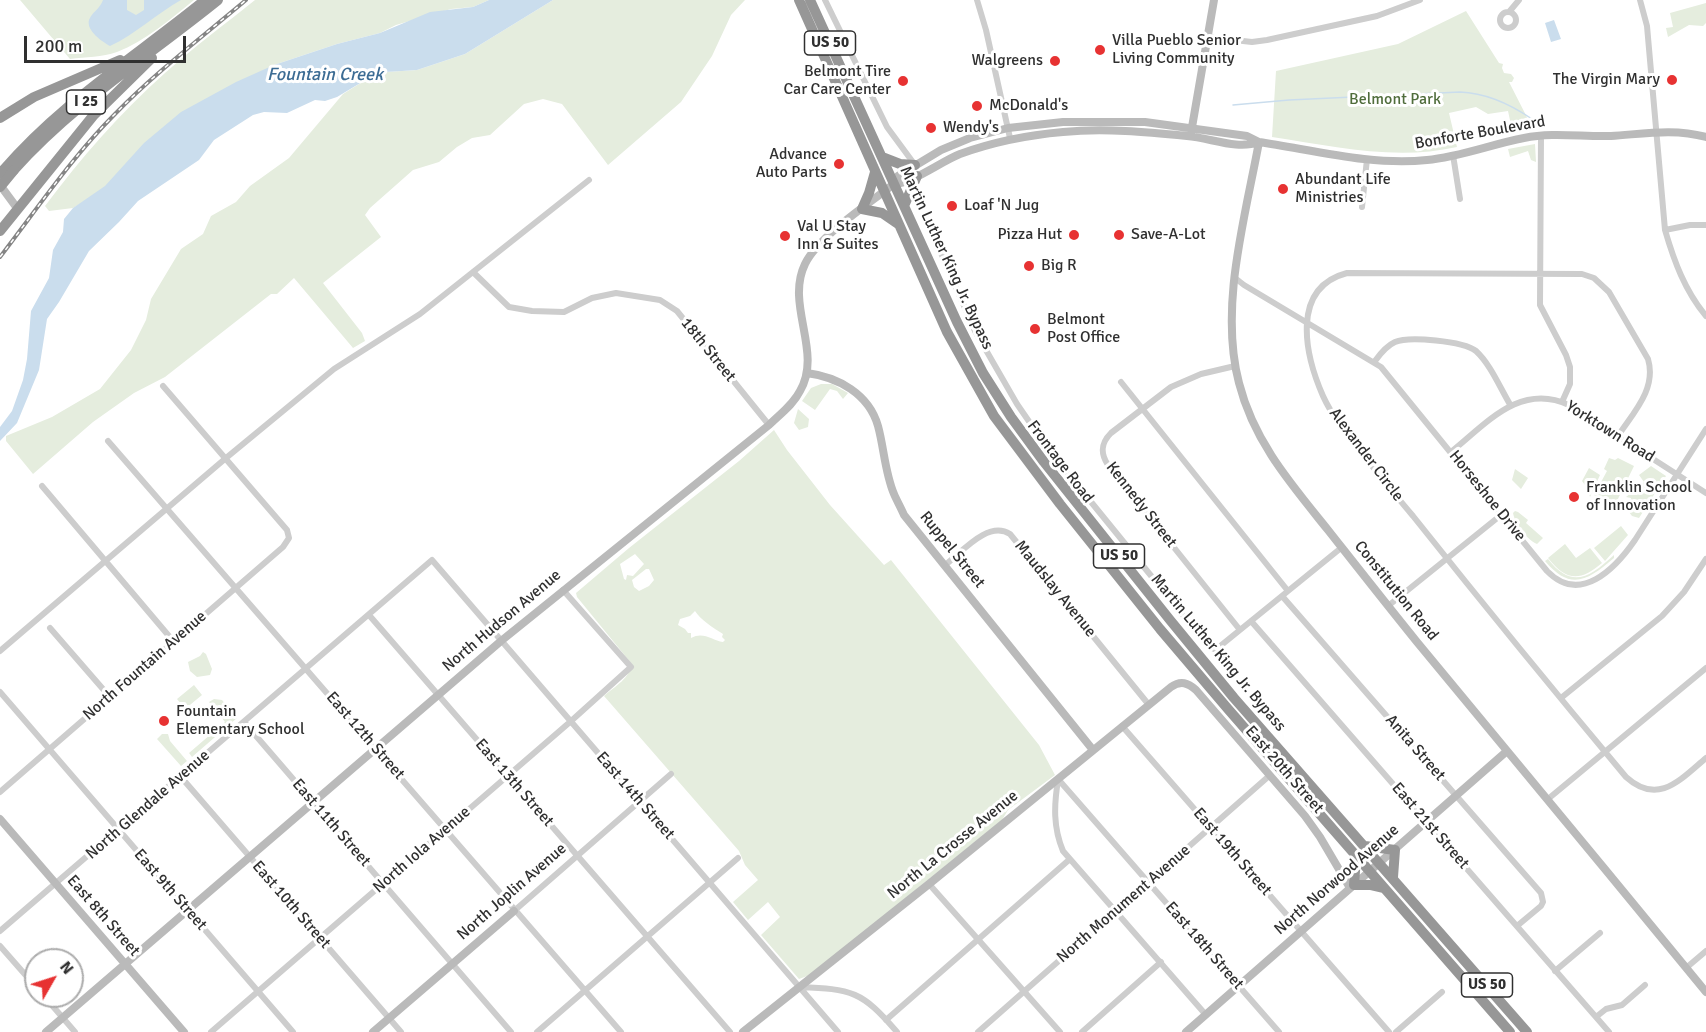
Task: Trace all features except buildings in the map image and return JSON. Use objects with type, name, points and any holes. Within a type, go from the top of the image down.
[{"type":"highway","name":"I 25","points":[[0,186],[11,167],[51,120],[205,0]]},
{"type":"highway","name":"I 25","points":[[0,174],[68,117],[218,0]]},
{"type":"highway","name":"Martin Luther King Jr. Bypass","points":[[799,0],[959,355],[994,417],[1160,628],[1300,793],[1356,857],[1392,878],[1527,1032]]},
{"type":"highway","name":"Martin Luther King Jr. Bypass","points":[[810,0],[957,322],[983,373],[1011,417],[1044,462],[1234,698],[1365,846],[1383,888],[1510,1032]]},
{"type":"highway","points":[[0,231],[93,116],[140,72],[166,42]]},
{"type":"highway","points":[[0,118],[34,97],[137,52]]},
{"type":"highway","points":[[882,157],[916,170],[904,206]]},
{"type":"highway","points":[[875,172],[862,209],[882,213],[898,224]]},
{"type":"highway","points":[[1300,793],[1328,814],[1419,919],[1446,939]]},
{"type":"highway","points":[[1365,846],[1395,850],[1392,878]]},
{"type":"highway","points":[[1356,857],[1352,886],[1373,885],[1383,888]]},
{"type":"street","points":[[825,0],[887,127],[916,170]]},
{"type":"street","points":[[977,0],[1011,138]]},
{"type":"street","points":[[1191,132],[1214,0]]},
{"type":"street","points":[[1398,0],[1401,8]]},
{"type":"street","points":[[1208,37],[1252,42],[1267,40],[1368,18],[1420,0]]},
{"type":"street","points":[[1509,12],[1519,0]]},
{"type":"street","points":[[1641,0],[1647,26],[1665,230],[1682,278],[1706,316]]},
{"type":"street","name":"Bonforte Boulevard","points":[[916,170],[941,150],[970,138],[1008,128],[1079,122],[1145,122],[1191,132]]},
{"type":"street","name":"Bonforte Boulevard","points":[[884,192],[894,184],[898,176],[962,153],[1011,138],[1077,131],[1191,132],[1247,136],[1259,142],[1367,159],[1428,160],[1541,135],[1608,136],[1657,132],[1706,136]]},
{"type":"street","points":[[1541,135],[1540,308],[1566,355],[1570,367],[1570,384],[1562,402]]},
{"type":"street","name":"Constitution Road","points":[[1259,142],[1235,278],[1231,325],[1235,366],[1249,413],[1262,442],[1280,470],[1341,548],[1706,992]]},
{"type":"street","points":[[1453,155],[1460,199]]},
{"type":"street","points":[[1362,207],[1367,159]]},
{"type":"street","points":[[0,651],[334,369],[420,314],[589,180]]},
{"type":"street","points":[[0,186],[17,208]]},
{"type":"street","name":"North Hudson Avenue","points":[[46,1032],[438,694],[791,404],[801,390],[807,373],[807,353],[799,292],[805,265],[820,245],[884,192]]},
{"type":"street","points":[[0,195],[17,208]]},
{"type":"street","points":[[1665,230],[1690,225],[1706,225]]},
{"type":"street","name":"Frontage Road","points":[[938,246],[987,354],[1030,424],[1054,457],[1201,639],[1212,649],[1219,647],[1240,630]]},
{"type":"street","name":"18th Street","points":[[473,272],[509,307],[532,311],[564,312],[592,298],[616,293],[660,300],[677,311],[768,425]]},
{"type":"street","points":[[1305,320],[1319,289],[1333,278],[1347,273],[1581,274],[1600,282],[1609,292],[1648,359],[1651,372],[1650,385],[1618,436]]},
{"type":"street","name":"Horseshoe Drive","points":[[1235,278],[1375,361],[1388,373],[1552,576],[1566,584],[1585,584],[1603,574],[1629,548],[1706,429]]},
{"type":"street","name":"Alexander Circle","points":[[1305,320],[1317,382],[1332,413],[1447,559],[1632,782],[1647,789],[1660,790],[1675,784],[1706,758]]},
{"type":"street","points":[[1375,361],[1387,347],[1397,341],[1464,344],[1480,356],[1510,406]]},
{"type":"street","name":"Kennedy Street","points":[[1235,366],[1191,377],[1171,387],[1107,436],[1102,449],[1105,459],[1240,630]]},
{"type":"street","name":"Ruppel Street","points":[[807,373],[837,380],[852,390],[869,408],[878,426],[893,493],[904,515],[1093,750]]},
{"type":"street","points":[[1121,382],[1288,591]]},
{"type":"street","points":[[163,386],[226,458]]},
{"type":"street","name":"Yorktown Road","points":[[1451,452],[1510,406],[1534,397],[1551,399],[1562,402],[1706,493]]},
{"type":"street","name":"East 12th Street","points":[[108,441],[621,1032]]},
{"type":"street","name":"North Fountain Avenue","points":[[0,792],[283,547],[290,538],[287,530],[226,458]]},
{"type":"street","points":[[42,486],[174,642]]},
{"type":"street","points":[[1388,606],[1501,515]]},
{"type":"street","name":"Maudslay Avenue","points":[[945,565],[991,530],[1004,530],[1010,534],[1149,705]]},
{"type":"street","points":[[1240,630],[1341,548]]},
{"type":"street","points":[[1561,698],[1662,616],[1684,592],[1706,559]]},
{"type":"street","name":"North Glendale Avenue","points":[[0,931],[432,560]]},
{"type":"street","name":"East 14th Street","points":[[432,560],[838,1032]]},
{"type":"street","name":"North Iola Avenue","points":[[211,1032],[321,939],[630,667],[562,590]]},
{"type":"street","name":"Anita Street","points":[[1282,596],[1541,893],[1543,902],[1517,926]]},
{"type":"street","name":"East 13th Street","points":[[369,615],[730,1032]]},
{"type":"street","name":"East 21st Street","points":[[1251,621],[1609,1032]]},
{"type":"street","points":[[50,628],[109,696]]},
{"type":"street","points":[[1548,799],[1706,668]]},
{"type":"street","name":"North La Crosse Avenue","points":[[743,1032],[1122,726],[1175,684],[1183,683]]},
{"type":"street","name":"East 20th Street","points":[[1183,683],[1196,690],[1314,828],[1352,886]]},
{"type":"street","name":"East 9th Street","points":[[0,692],[293,1032]]},
{"type":"street","name":"East 11th Street","points":[[244,722],[511,1032]]},
{"type":"street","name":"East 19th Street","points":[[1122,726],[1389,1032]]},
{"type":"street","name":"North Norwood Avenue","points":[[1186,1032],[1508,751]]},
{"type":"street","name":"North Joplin Avenue","points":[[373,1032],[671,774]]},
{"type":"street","name":"North Monument Avenue","points":[[978,1032],[1269,776]]},
{"type":"street","name":"East 10th Street","points":[[181,777],[401,1032]]},
{"type":"street","points":[[1058,779],[1054,802],[1055,825],[1059,841],[1070,859],[1206,1015]]},
{"type":"street","name":"East 18th Street","points":[[1058,779],[1279,1032]]},
{"type":"street","name":"East 8th Street","points":[[0,819],[184,1032]]},
{"type":"street","points":[[537,1032],[738,858]]},
{"type":"street","points":[[886,1020],[1070,859]]},
{"type":"street","points":[[929,884],[1060,1032]]},
{"type":"street","points":[[1555,971],[1600,933]]},
{"type":"street","points":[[0,946],[24,973]]},
{"type":"street","points":[[1686,968],[1706,951]]},
{"type":"street","points":[[1082,1032],[1161,962]]},
{"type":"street","points":[[1596,1017],[1606,1009],[1622,1005],[1645,985]]},
{"type":"street","points":[[799,987],[835,989],[853,993],[873,1005],[897,1032]]},
{"type":"street","points":[[1396,1032],[1442,992]]},
{"type":"street","points":[[54,1008],[75,1032]]},
{"type":"green space","points":[[20,0],[194,0],[138,42],[117,52],[70,59]]},
{"type":"green space","points":[[255,0],[489,0],[473,7],[451,9],[396,25],[380,33],[337,44],[274,65],[92,197],[73,208],[49,211],[45,206],[87,153],[132,104],[176,63]]},
{"type":"green space","points":[[553,0],[745,0],[731,15],[712,56],[681,102],[608,165],[562,104],[543,99],[524,104],[490,135],[472,138],[439,162],[413,170],[370,208],[365,215],[381,237],[323,283],[362,333],[365,341],[353,348],[294,278],[277,294],[271,294],[165,377],[134,393],[93,422],[33,474],[6,441],[6,436],[52,417],[100,389],[131,350],[146,320],[151,299],[181,249],[203,234],[211,216],[236,202],[250,186],[289,158],[343,94],[367,79],[386,72],[417,70],[465,54]]},
{"type":"green space","points":[[1706,3],[1706,23],[1703,26],[1689,25],[1668,37],[1666,28],[1673,27],[1670,13]]},
{"type":"green space","name":"Belmont Park","points":[[1466,11],[1499,63],[1503,64],[1504,73],[1511,74],[1514,78],[1512,82],[1509,82],[1533,129],[1496,137],[1496,129],[1511,125],[1508,111],[1488,114],[1476,107],[1449,113],[1457,147],[1434,151],[1411,153],[1364,151],[1272,137],[1276,71],[1398,44]]},
{"type":"green space","points":[[1535,144],[1536,162],[1531,160],[1528,151],[1510,157],[1508,149]]},
{"type":"green space","points":[[821,384],[832,384],[848,393],[843,399],[837,391],[830,389],[815,410],[802,401],[811,388]]},
{"type":"green space","points":[[798,409],[809,419],[808,427],[799,430],[794,423]]},
{"type":"green space","points":[[774,430],[830,505],[884,565],[891,560],[1039,745],[1055,775],[1008,810],[1002,820],[810,975],[799,979],[761,935],[780,917],[768,902],[748,920],[733,902],[758,880],[745,865],[739,851],[604,696],[626,677],[631,663],[576,593]],"holes":[[[635,554],[644,564],[633,576],[627,575],[626,580],[620,564]],[[646,569],[649,569],[654,580],[649,586],[639,591],[634,587],[632,580]],[[695,611],[703,620],[723,634],[722,637],[725,640],[723,642],[700,635],[691,638],[691,633],[678,625],[680,619],[690,616]]]},
{"type":"green space","points":[[1609,458],[1615,460],[1618,458],[1634,466],[1615,505],[1594,495],[1607,471],[1604,469]]},
{"type":"green space","points":[[1651,466],[1666,476],[1639,518],[1632,516],[1629,512],[1631,498],[1626,497],[1644,482],[1639,475]]},
{"type":"green space","points":[[1589,468],[1600,475],[1590,497],[1582,481]]},
{"type":"green space","points":[[1515,469],[1528,478],[1521,489],[1512,480]]},
{"type":"green space","points":[[1515,511],[1528,520],[1526,523],[1543,538],[1537,544],[1525,535],[1519,526],[1514,517]]},
{"type":"green space","points":[[1621,526],[1628,535],[1605,561],[1594,548]]},
{"type":"green space","points":[[1565,544],[1576,558],[1590,548],[1602,563],[1580,576],[1567,575],[1548,558]]},
{"type":"green space","points":[[1614,555],[1614,558],[1596,572],[1580,579],[1563,577],[1545,561],[1548,559],[1565,575],[1581,577],[1597,569]]},
{"type":"green space","points":[[203,652],[212,669],[210,675],[197,677],[190,671],[188,662]]},
{"type":"green space","points":[[194,685],[202,695],[185,709],[177,699]]},
{"type":"green space","points":[[214,699],[222,700],[237,718],[192,757],[189,753],[225,722],[209,702]]},
{"type":"green space","points":[[162,734],[168,734],[170,741],[187,761],[181,766],[157,739]]},
{"type":"water","points":[[103,0],[127,0],[127,10],[136,15],[144,10],[144,0],[181,0],[129,36],[110,46],[96,36],[89,24],[90,17]]},
{"type":"water","name":"Fountain Creek","points":[[489,0],[553,0],[465,54],[417,70],[386,72],[367,79],[337,97],[325,101],[315,100],[287,113],[264,112],[253,115],[214,140],[199,160],[138,201],[89,251],[47,319],[39,370],[17,423],[0,441],[0,427],[12,411],[23,380],[31,311],[49,278],[53,250],[63,232],[64,219],[73,208],[105,186],[144,143],[181,112],[236,82],[274,65],[337,44],[380,33],[430,12],[473,7]]},
{"type":"water","points":[[1554,20],[1561,39],[1551,42],[1545,23]]},
{"type":"waterway","points":[[1233,105],[1460,92],[1498,100],[1532,119]]},
{"type":"railway","points":[[0,257],[69,165],[115,114],[162,70],[246,0]]},
{"type":"place","name":"Villa Pueblo Senior Living Community","points":[[1100,50]]},
{"type":"place","name":"Walgreens","points":[[1055,61]]},
{"type":"place","name":"The Virgin Mary","points":[[1672,80]]},
{"type":"place","name":"Belmont Tire Car Care Center","points":[[903,81]]},
{"type":"place","name":"McDonald's","points":[[977,106]]},
{"type":"place","name":"Wendy's","points":[[931,128]]},
{"type":"place","name":"Advance Auto Parts","points":[[839,164]]},
{"type":"place","name":"Abundant Life Ministries","points":[[1283,189]]},
{"type":"place","name":"Loaf 'N Jug","points":[[952,206]]},
{"type":"place","name":"Pizza Hut","points":[[1074,235]]},
{"type":"place","name":"Save-A-Lot","points":[[1119,235]]},
{"type":"place","name":"Val U Stay Inn & Suites","points":[[785,236]]},
{"type":"place","name":"Big R","points":[[1029,266]]},
{"type":"place","name":"Belmont Post Office","points":[[1035,329]]},
{"type":"place","name":"Franklin School of Innovation","points":[[1574,497]]},
{"type":"place","name":"Fountain Elementary School","points":[[164,721]]}]
